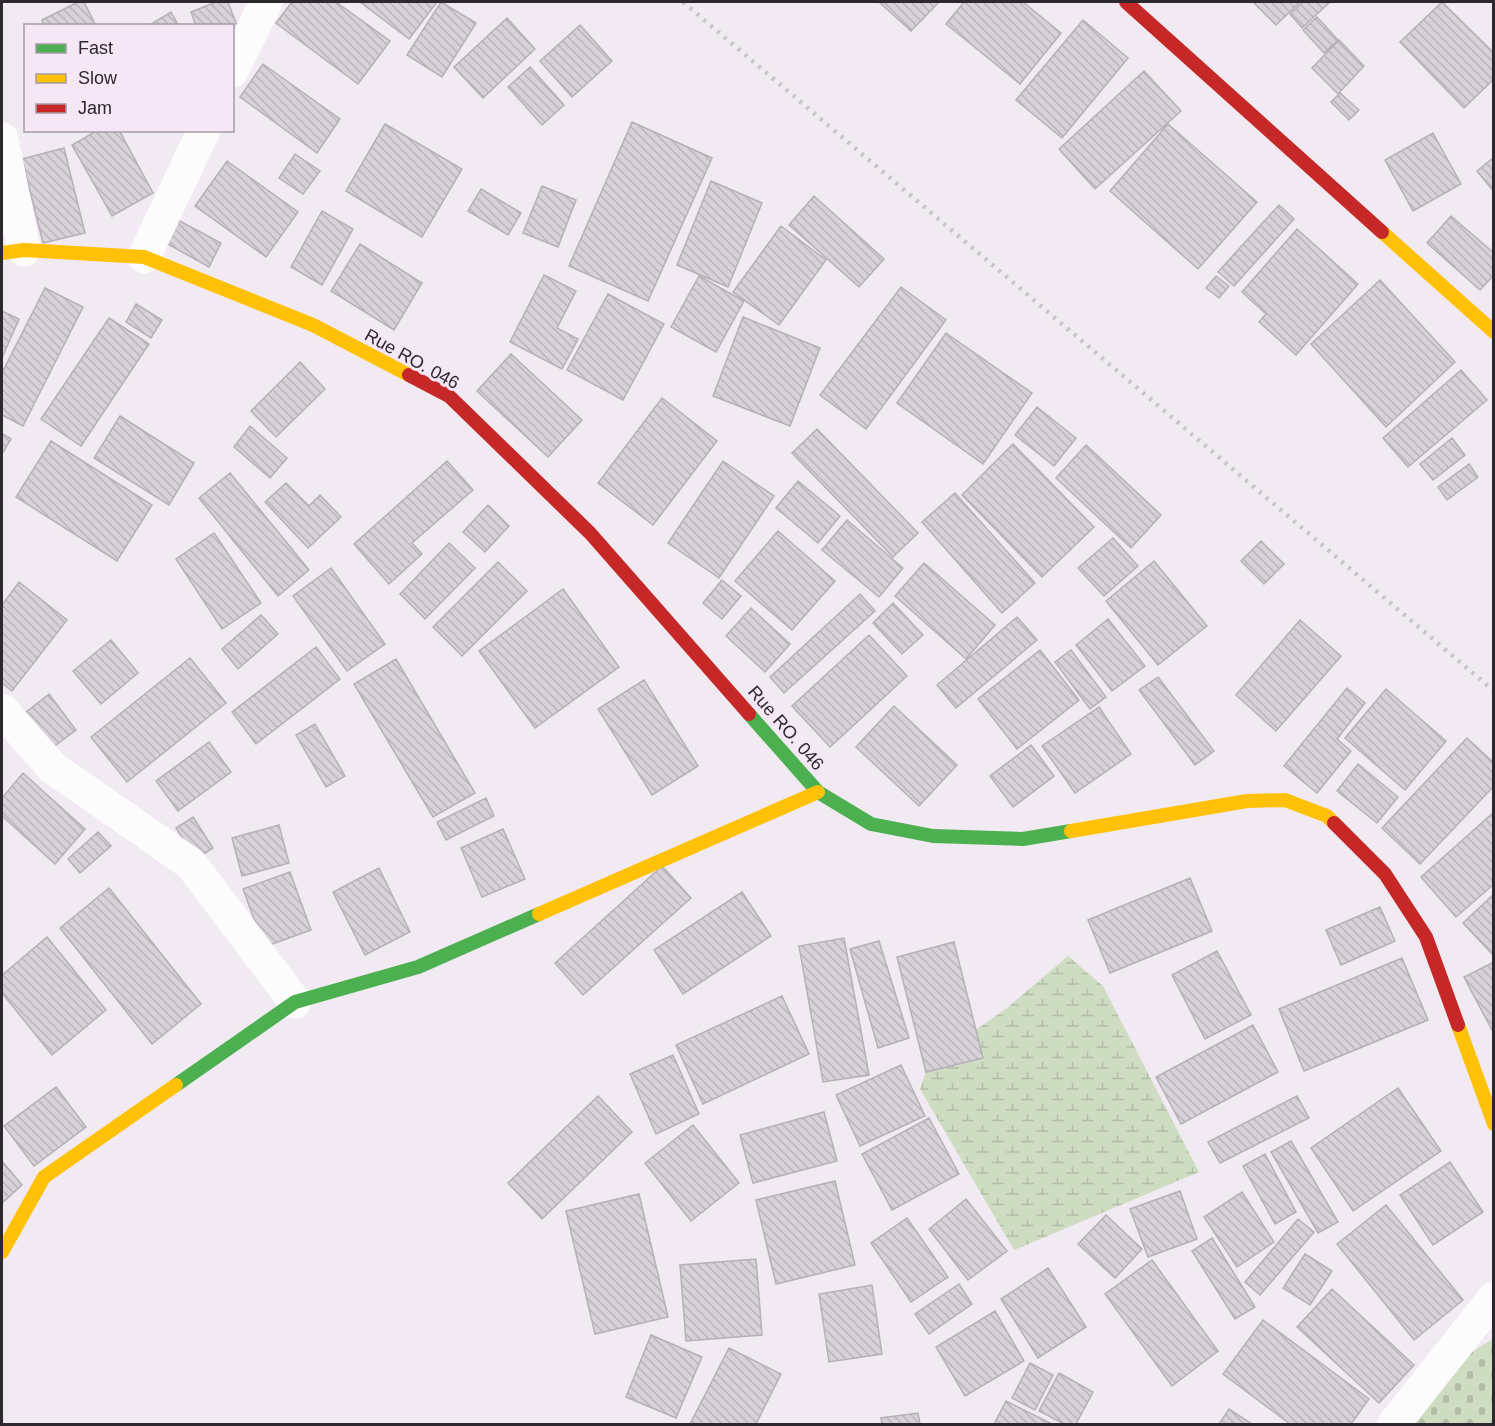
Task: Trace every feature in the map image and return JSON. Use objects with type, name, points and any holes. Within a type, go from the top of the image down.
[{"type":"street","points":[[234,67],[266,2]]},
{"type":"street","points":[[1126,2],[1494,333]]},
{"type":"street","points":[[144,257],[203,132]]},
{"type":"street","points":[[2,139],[13,252]]},
{"type":"street","name":"Rue RO. 046","points":[[13,252],[144,257],[313,325],[449,396],[590,533],[818,792],[871,824],[933,836],[1023,839],[1247,801],[1285,800],[1327,816],[1385,874],[1426,937],[1494,1124]]},
{"type":"street","points":[[2,710],[53,768],[190,864],[295,1002]]},
{"type":"street","points":[[2,1252],[44,1177],[295,1002],[418,967],[818,792]]},
{"type":"street","points":[[1394,1425],[1494,1298]]},
{"type":"green space","points":[[1068,956],[1103,986],[1199,1172],[1014,1250],[920,1089],[929,1063],[1007,1008]]},
{"type":"green space","points":[[1493,1339],[1493,1424],[1408,1424],[1462,1358]]},
{"type":"building","points":[[78,2],[84,2],[95,24],[43,24],[42,20]]},
{"type":"building","points":[[216,2],[228,2],[241,36],[234,38],[234,24],[195,24],[191,12]]},
{"type":"building","points":[[292,2],[336,2],[390,41],[358,84],[276,23]]},
{"type":"building","points":[[360,2],[437,2],[409,39]]},
{"type":"building","points":[[441,2],[476,23],[442,77],[407,55]]},
{"type":"building","points":[[879,2],[939,2],[911,31]]},
{"type":"building","points":[[964,2],[1023,2],[1061,33],[1020,84],[946,24]]},
{"type":"building","points":[[1253,2],[1300,2],[1276,25]]},
{"type":"building","points":[[1303,2],[1330,2],[1302,28],[1290,14]]},
{"type":"building","points":[[1442,2],[1494,53],[1494,79],[1464,108],[1400,42]]},
{"type":"building","points":[[171,12],[178,24],[151,24]]},
{"type":"building","points":[[1317,17],[1338,40],[1324,53],[1303,30]]},
{"type":"building","points":[[507,18],[535,49],[483,98],[454,67]]},
{"type":"building","points":[[1083,20],[1128,58],[1062,138],[1016,100]]},
{"type":"building","points":[[580,25],[612,61],[572,97],[540,61]]},
{"type":"building","points":[[1339,40],[1364,66],[1338,94],[1312,68]]},
{"type":"building","points":[[263,64],[340,119],[317,153],[240,97]]},
{"type":"building","points":[[530,67],[564,105],[542,125],[508,87]]},
{"type":"building","points":[[1144,71],[1181,111],[1095,189],[1059,149]]},
{"type":"building","points":[[1340,93],[1359,110],[1349,120],[1331,102]]},
{"type":"building","points":[[632,122],[712,158],[648,301],[569,266]]},
{"type":"building","points":[[385,124],[462,169],[422,237],[346,191]]},
{"type":"building","points":[[1168,124],[1257,202],[1198,269],[1110,191]]},
{"type":"building","points":[[95,132],[120,132],[153,193],[112,216],[72,145]]},
{"type":"building","points":[[1433,133],[1461,184],[1413,211],[1385,160]]},
{"type":"building","points":[[64,148],[85,233],[43,243],[22,159]]},
{"type":"building","points":[[295,154],[320,171],[303,194],[279,178]]},
{"type":"building","points":[[1494,157],[1494,192],[1477,171]]},
{"type":"building","points":[[227,161],[298,212],[266,257],[195,206]]},
{"type":"building","points":[[711,181],[762,203],[728,287],[677,265]]},
{"type":"building","points":[[542,186],[576,200],[558,247],[523,233]]},
{"type":"building","points":[[481,189],[521,213],[508,235],[468,211]]},
{"type":"building","points":[[814,196],[884,259],[859,287],[789,225]]},
{"type":"building","points":[[1279,205],[1294,219],[1234,286],[1218,272]]},
{"type":"building","points":[[322,211],[353,229],[322,285],[291,267]]},
{"type":"building","points":[[1451,216],[1494,253],[1494,275],[1480,290],[1427,243]]},
{"type":"building","points":[[176,219],[221,243],[209,267],[164,242]]},
{"type":"building","points":[[781,226],[826,260],[779,325],[733,292]]},
{"type":"building","points":[[1297,229],[1358,284],[1296,355],[1259,322],[1266,314],[1242,292]]},
{"type":"building","points":[[360,244],[422,283],[394,330],[331,291]]},
{"type":"building","points":[[544,275],[576,291],[557,328],[578,339],[562,369],[510,342]]},
{"type":"building","points":[[699,276],[744,301],[716,352],[671,327]]},
{"type":"building","points":[[1216,276],[1229,286],[1219,298],[1206,288]]},
{"type":"building","points":[[1380,280],[1455,362],[1386,427],[1311,344]]},
{"type":"building","points":[[901,287],[946,320],[866,429],[820,395]]},
{"type":"building","points":[[45,288],[83,307],[23,426],[2,415],[2,373]]},
{"type":"building","points":[[608,294],[664,324],[623,400],[567,370]]},
{"type":"building","points":[[136,304],[162,320],[151,338],[126,322]]},
{"type":"building","points":[[2,311],[19,319],[2,358]]},
{"type":"building","points":[[743,317],[820,348],[790,426],[713,396]]},
{"type":"building","points":[[109,318],[149,344],[81,446],[41,419]]},
{"type":"building","points":[[946,333],[1032,393],[983,464],[897,403]]},
{"type":"building","points":[[511,354],[582,420],[548,457],[477,391]]},
{"type":"building","points":[[300,362],[325,389],[276,437],[251,411]]},
{"type":"building","points":[[1461,370],[1487,400],[1408,467],[1383,438]]},
{"type":"building","points":[[662,398],[717,441],[653,525],[598,483]]},
{"type":"building","points":[[1037,407],[1076,438],[1054,466],[1015,435]]},
{"type":"building","points":[[120,416],[194,463],[169,505],[94,458]]},
{"type":"building","points":[[250,426],[287,458],[270,478],[234,447]]},
{"type":"building","points":[[817,429],[918,533],[893,557],[792,453]]},
{"type":"building","points":[[2,433],[11,439],[2,454]]},
{"type":"building","points":[[1452,438],[1465,455],[1433,480],[1420,464]]},
{"type":"building","points":[[51,441],[152,505],[117,561],[16,497]]},
{"type":"building","points":[[1013,444],[1094,527],[1042,577],[962,495]]},
{"type":"building","points":[[1086,445],[1161,515],[1131,548],[1056,478]]},
{"type":"building","points":[[447,461],[473,490],[412,543],[422,554],[389,584],[354,544]]},
{"type":"building","points":[[723,461],[774,496],[719,578],[668,543]]},
{"type":"building","points":[[1469,464],[1478,477],[1447,500],[1438,487]]},
{"type":"building","points":[[230,473],[309,570],[278,596],[199,498]]},
{"type":"building","points":[[798,481],[840,516],[818,543],[776,508]]},
{"type":"building","points":[[286,483],[309,506],[320,495],[341,517],[308,548],[265,502]]},
{"type":"building","points":[[955,493],[1035,583],[1002,613],[922,522]]},
{"type":"building","points":[[488,505],[509,526],[485,552],[463,532]]},
{"type":"building","points":[[847,520],[903,568],[879,597],[822,550]]},
{"type":"building","points":[[778,531],[835,581],[792,630],[735,581]]},
{"type":"building","points":[[214,533],[261,603],[222,629],[176,559]]},
{"type":"building","points":[[1113,538],[1138,566],[1104,596],[1078,568]]},
{"type":"building","points":[[1261,541],[1284,564],[1264,584],[1241,561]]},
{"type":"building","points":[[449,543],[475,568],[425,619],[400,594]]},
{"type":"building","points":[[1154,561],[1207,626],[1158,665],[1106,601]]},
{"type":"building","points":[[498,562],[527,591],[462,656],[433,627]]},
{"type":"building","points":[[924,563],[995,625],[966,659],[895,596]]},
{"type":"building","points":[[331,568],[385,644],[347,671],[293,596]]},
{"type":"building","points":[[722,580],[741,596],[722,619],[703,603]]},
{"type":"building","points":[[19,582],[67,620],[12,691],[2,683],[2,605]]},
{"type":"building","points":[[563,589],[619,667],[535,728],[479,651]]},
{"type":"building","points":[[860,594],[875,611],[784,693],[770,677]]},
{"type":"building","points":[[893,603],[923,635],[902,654],[873,623]]},
{"type":"building","points":[[751,608],[790,644],[765,672],[726,636]]},
{"type":"building","points":[[261,615],[278,634],[238,669],[222,649]]},
{"type":"building","points":[[1017,617],[1037,640],[956,708],[937,685]]},
{"type":"building","points":[[1108,619],[1145,666],[1112,691],[1076,645]]},
{"type":"building","points":[[1300,620],[1341,656],[1276,731],[1236,695]]},
{"type":"building","points":[[869,635],[907,676],[830,747],[792,706]]},
{"type":"building","points":[[111,640],[138,673],[101,704],[73,671]]},
{"type":"building","points":[[316,647],[340,679],[256,744],[232,712]]},
{"type":"building","points":[[1040,650],[1079,700],[1017,749],[978,699]]},
{"type":"building","points":[[1071,650],[1106,697],[1090,709],[1055,662]]},
{"type":"building","points":[[190,658],[226,703],[127,782],[91,737]]},
{"type":"building","points":[[396,659],[475,793],[433,817],[354,684]]},
{"type":"building","points":[[1158,677],[1214,751],[1195,765],[1139,690]]},
{"type":"building","points":[[644,680],[698,766],[652,795],[598,709]]},
{"type":"building","points":[[1347,688],[1365,703],[1337,739],[1351,751],[1317,793],[1284,766]]},
{"type":"building","points":[[1386,689],[1446,741],[1405,790],[1345,738]]},
{"type":"building","points":[[49,694],[76,730],[52,748],[25,713]]},
{"type":"building","points":[[894,706],[957,765],[919,806],[856,747]]},
{"type":"building","points":[[1099,707],[1131,754],[1075,793],[1042,746]]},
{"type":"building","points":[[315,724],[345,776],[326,787],[296,735]]},
{"type":"building","points":[[1467,738],[1494,763],[1494,786],[1420,864],[1382,828]]},
{"type":"building","points":[[209,742],[231,772],[178,811],[156,781]]},
{"type":"building","points":[[1031,745],[1054,776],[1013,807],[990,776]]},
{"type":"building","points":[[1358,764],[1398,797],[1377,823],[1337,791]]},
{"type":"building","points":[[23,773],[85,829],[55,864],[2,816],[2,798]]},
{"type":"building","points":[[486,798],[494,816],[446,840],[437,822]]},
{"type":"building","points":[[1494,812],[1494,884],[1456,917],[1421,877]]},
{"type":"building","points":[[193,817],[213,848],[196,859],[176,828]]},
{"type":"building","points":[[279,825],[289,863],[242,876],[232,838]]},
{"type":"building","points":[[503,829],[525,879],[482,897],[461,848]]},
{"type":"building","points":[[98,832],[111,846],[80,873],[68,859]]},
{"type":"building","points":[[662,866],[691,898],[583,995],[555,963]]},
{"type":"building","points":[[379,868],[410,932],[365,955],[333,892]]},
{"type":"building","points":[[290,872],[311,930],[264,947],[243,889]]},
{"type":"building","points":[[1190,878],[1212,931],[1110,973],[1088,920]]},
{"type":"building","points":[[109,888],[201,1004],[152,1044],[60,928]]},
{"type":"building","points":[[742,892],[771,936],[683,994],[654,950]]},
{"type":"building","points":[[1494,894],[1494,956],[1463,923]]},
{"type":"building","points":[[1380,907],[1395,941],[1341,965],[1326,930]]},
{"type":"building","points":[[47,937],[106,1010],[52,1055],[2,993],[2,975]]},
{"type":"building","points":[[844,938],[869,1075],[823,1082],[799,946]]},
{"type":"building","points":[[879,941],[909,1038],[878,1048],[850,949]]},
{"type":"building","points":[[954,942],[983,1058],[926,1072],[897,957]]},
{"type":"building","points":[[1217,951],[1251,1015],[1205,1039],[1172,975]]},
{"type":"building","points":[[1402,958],[1428,1020],[1304,1071],[1279,1009]]},
{"type":"building","points":[[1494,962],[1494,1034],[1464,977]]},
{"type":"building","points":[[782,996],[809,1054],[703,1104],[676,1045]]},
{"type":"building","points":[[1253,1025],[1278,1072],[1181,1124],[1156,1077]]},
{"type":"building","points":[[673,1055],[699,1114],[656,1134],[630,1074]]},
{"type":"building","points":[[901,1065],[925,1116],[860,1146],[836,1095]]},
{"type":"building","points":[[56,1087],[86,1127],[34,1166],[4,1126]]},
{"type":"building","points":[[1398,1088],[1441,1151],[1353,1211],[1311,1148]]},
{"type":"building","points":[[598,1096],[632,1132],[542,1219],[508,1183]]},
{"type":"building","points":[[1297,1096],[1309,1118],[1220,1163],[1208,1142]]},
{"type":"building","points":[[824,1112],[837,1161],[753,1183],[740,1135]]},
{"type":"building","points":[[929,1118],[959,1174],[892,1210],[862,1154]]},
{"type":"building","points":[[693,1125],[739,1183],[691,1221],[645,1163]]},
{"type":"building","points":[[1291,1141],[1338,1222],[1318,1233],[1271,1152]]},
{"type":"building","points":[[1265,1154],[1296,1212],[1275,1224],[1243,1166]]},
{"type":"building","points":[[2,1161],[22,1185],[2,1203]]},
{"type":"building","points":[[1450,1162],[1483,1212],[1433,1245],[1400,1195]]},
{"type":"building","points":[[835,1181],[855,1265],[776,1284],[756,1200]]},
{"type":"building","points":[[1180,1191],[1197,1239],[1148,1257],[1130,1209]]},
{"type":"building","points":[[1242,1192],[1274,1242],[1237,1267],[1204,1217]]},
{"type":"building","points":[[639,1194],[668,1317],[595,1334],[566,1211]]},
{"type":"building","points":[[966,1199],[1007,1251],[968,1280],[929,1229]]},
{"type":"building","points":[[1386,1205],[1463,1300],[1414,1340],[1337,1244]]},
{"type":"building","points":[[1106,1215],[1142,1249],[1115,1278],[1078,1244]]},
{"type":"building","points":[[907,1218],[948,1277],[911,1302],[871,1243]]},
{"type":"building","points":[[1298,1219],[1314,1232],[1260,1295],[1245,1282]]},
{"type":"building","points":[[1212,1238],[1255,1307],[1235,1319],[1192,1251]]},
{"type":"building","points":[[1305,1254],[1332,1271],[1310,1305],[1283,1288]]},
{"type":"building","points":[[756,1259],[762,1335],[686,1341],[680,1265]]},
{"type":"building","points":[[1152,1260],[1218,1351],[1172,1386],[1105,1294]]},
{"type":"building","points":[[1048,1268],[1086,1327],[1038,1358],[1001,1299]]},
{"type":"building","points":[[959,1284],[972,1304],[929,1334],[915,1314]]},
{"type":"building","points":[[872,1285],[882,1354],[829,1362],[819,1294]]},
{"type":"building","points":[[1332,1289],[1414,1365],[1379,1403],[1297,1327]]},
{"type":"building","points":[[995,1311],[1024,1361],[965,1396],[936,1347]]},
{"type":"building","points":[[1263,1320],[1369,1399],[1351,1424],[1290,1424],[1223,1374]]},
{"type":"building","points":[[651,1335],[702,1357],[676,1418],[626,1397]]},
{"type":"building","points":[[729,1348],[781,1374],[756,1424],[690,1424]]},
{"type":"building","points":[[1030,1363],[1053,1375],[1035,1410],[1012,1398]]},
{"type":"building","points":[[1059,1373],[1093,1392],[1076,1424],[1064,1424],[1039,1411]]},
{"type":"building","points":[[1006,1401],[1052,1424],[994,1424]]},
{"type":"building","points":[[1229,1409],[1252,1424],[1219,1424]]},
{"type":"building","points":[[918,1413],[920,1424],[882,1424],[881,1418]]},
{"type":"railway","points":[[683,2],[1494,691]]},
{"type":"traffic: fast","points":[[749,714],[818,792],[871,824],[933,836],[1023,839],[1071,831]]},
{"type":"traffic: fast","points":[[176,1085],[295,1002],[418,967],[539,914]]},
{"type":"traffic: slow","points":[[1382,232],[1494,332]]},
{"type":"traffic: slow","points":[[2,253],[24,250],[144,257],[313,325],[409,375]]},
{"type":"traffic: slow","points":[[539,914],[818,792]]},
{"type":"traffic: slow","points":[[1071,831],[1247,801],[1285,800],[1327,816],[1334,823]]},
{"type":"traffic: slow","points":[[1458,1025],[1494,1124]]},
{"type":"traffic: slow","points":[[2,1252],[44,1177],[176,1085]]},
{"type":"traffic: jam","points":[[1126,2],[1382,232]]},
{"type":"traffic: jam","points":[[409,375],[449,396],[590,533],[749,714]]},
{"type":"traffic: jam","points":[[1334,823],[1385,874],[1426,937],[1458,1025]]}]
